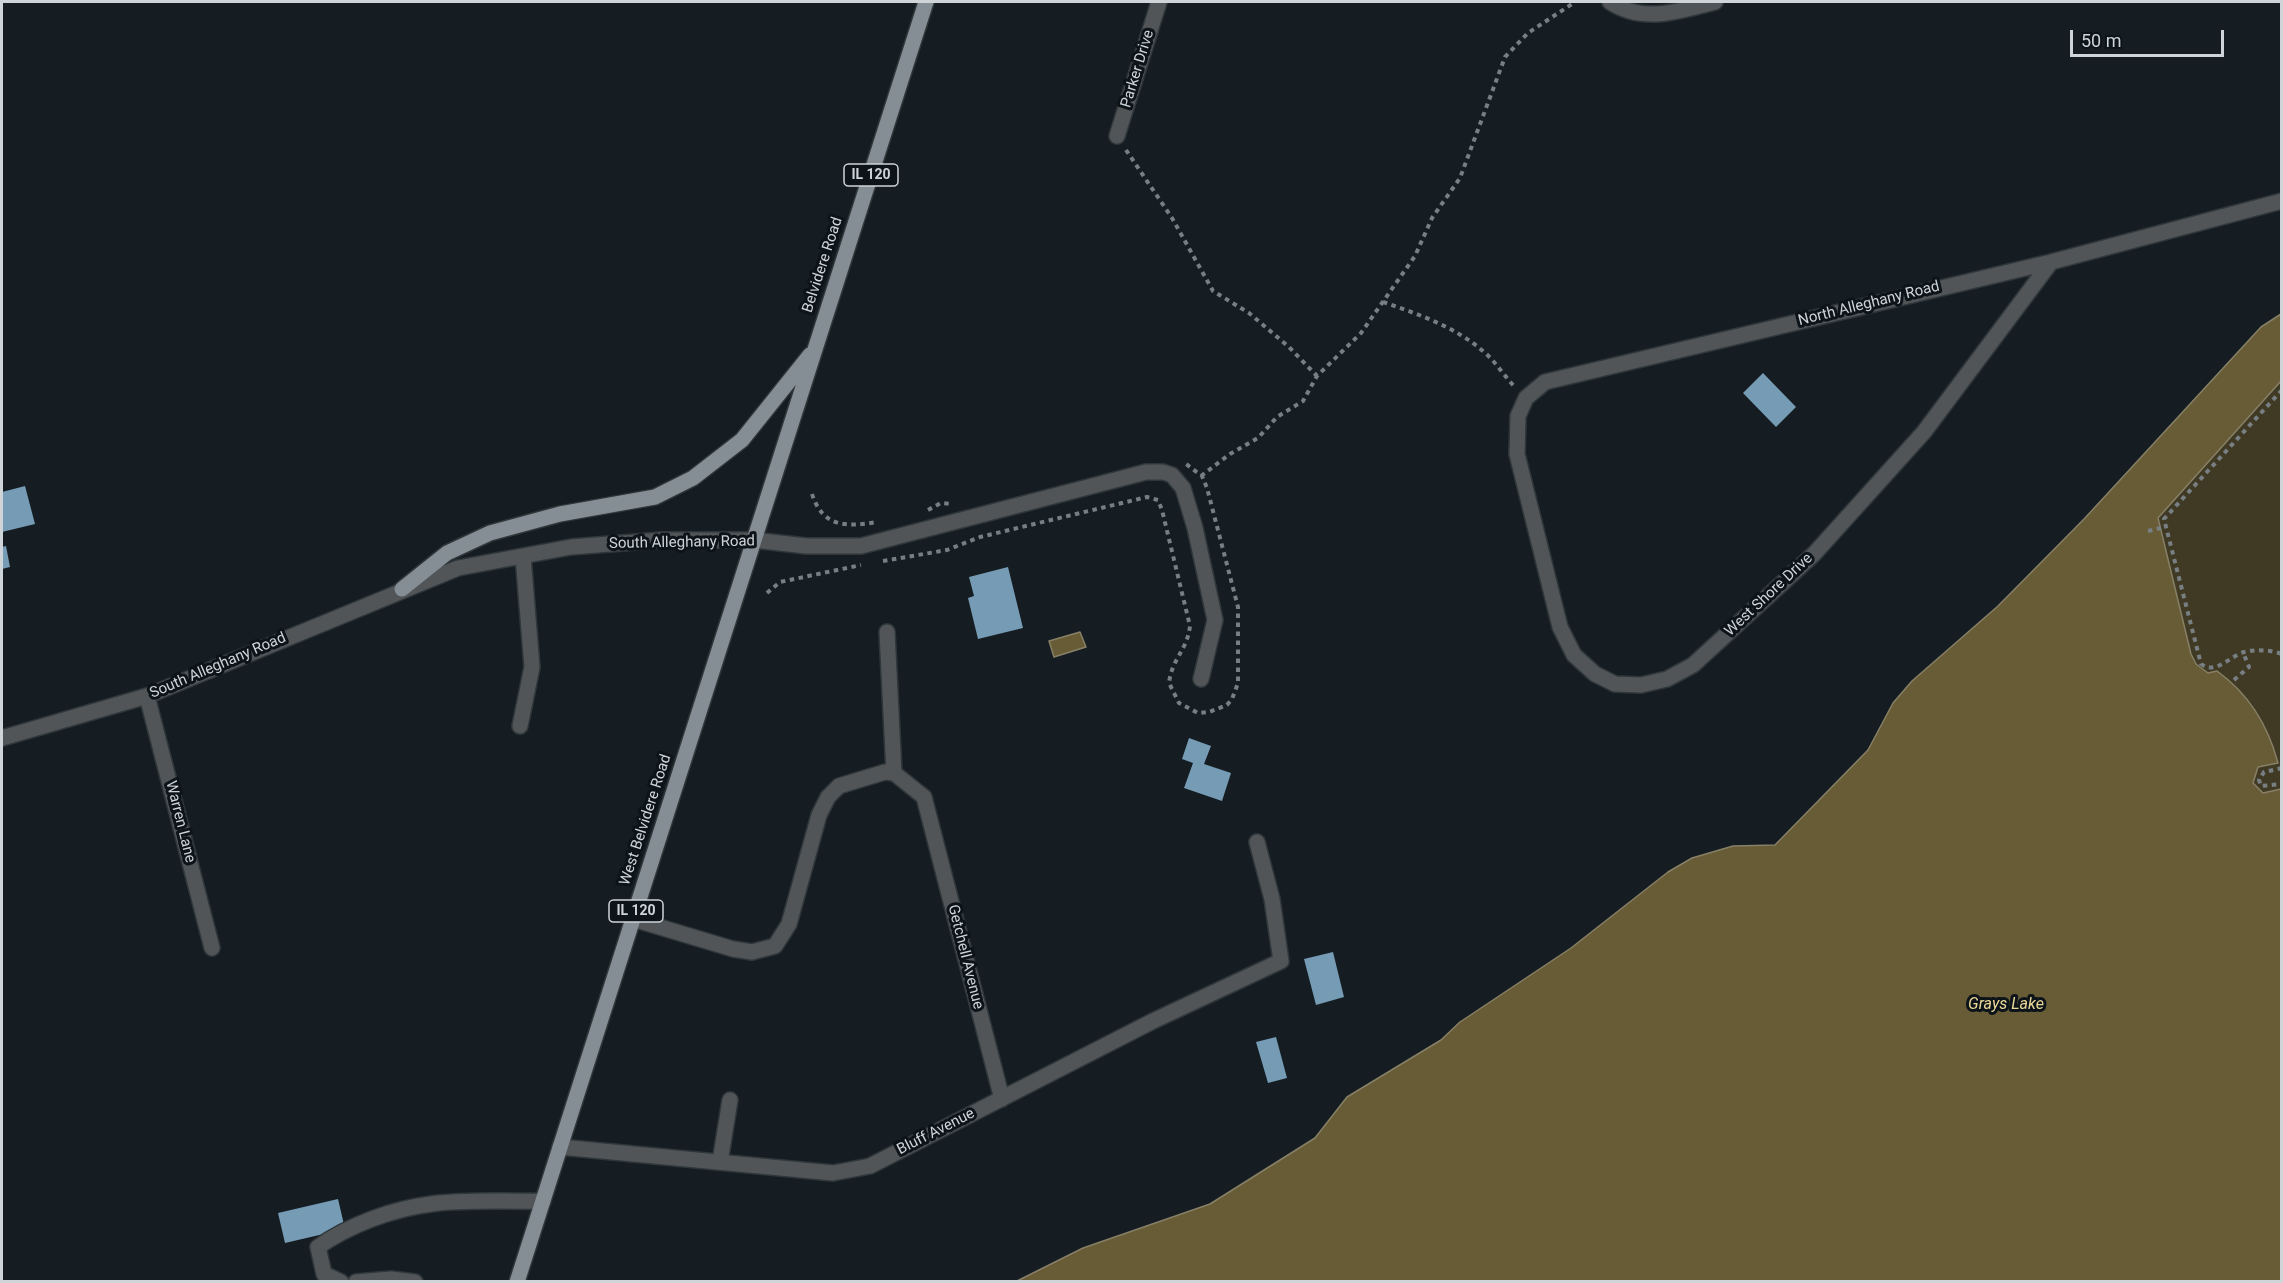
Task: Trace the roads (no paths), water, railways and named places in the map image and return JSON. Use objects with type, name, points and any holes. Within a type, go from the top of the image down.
[{"type":"main road","name":"Belvidere Road","points":[[754,540],[926,2]]},
{"type":"main road","points":[[402,589],[447,553],[490,533],[560,514],[655,497],[693,478],[742,440],[816,348]]},
{"type":"main road","name":"West Belvidere Road","points":[[517,1281],[754,540]]},
{"type":"street","name":"Parker Drive","points":[[1117,136],[1159,2]]},
{"type":"street","points":[[1610,2],[1640,14],[1659,15],[1715,2]]},
{"type":"street","name":"North Alleghany Road","points":[[1519,463],[1518,416],[1526,398],[1545,382],[2051,262],[2282,201]]},
{"type":"street","name":"West Shore Drive","points":[[1519,463],[1560,627],[1574,654],[1595,674],[1615,684],[1641,685],[1667,680],[1693,665],[1814,554],[1924,432],[2051,262]]},
{"type":"street","name":"South Alleghany Road","points":[[2,738],[147,696],[402,589],[458,568],[571,547],[627,543],[754,540],[806,546],[861,546],[1146,472],[1163,471],[1172,475],[1183,488],[1215,620],[1201,679]]},
{"type":"street","points":[[520,726],[532,667],[523,556]]},
{"type":"street","points":[[633,919],[734,949],[752,952],[775,946],[789,924],[819,815],[828,797],[839,786],[885,772],[894,773],[887,632]]},
{"type":"street","name":"Warren Lane","points":[[147,696],[212,948]]},
{"type":"street","name":"Getchell Avenue","points":[[894,773],[924,797],[1002,1098]]},
{"type":"street","name":"Bluff Avenue","points":[[560,1148],[833,1173],[870,1166],[1153,1021],[1281,961],[1272,899],[1257,842]]},
{"type":"street","points":[[720,1162],[730,1100]]},
{"type":"street","points":[[341,1281],[324,1274],[318,1247],[337,1234],[389,1214],[431,1204],[543,1202]]},
{"type":"street","points":[[356,1281],[391,1279],[415,1281]]},
{"type":"water","name":"Grays Lake","points":[[2281,314],[2281,381],[2158,518],[2191,654],[2196,664],[2208,673],[2217,671],[2248,700],[2263,723],[2278,763],[2258,767],[2253,783],[2263,793],[2281,789],[2281,1281],[1017,1281],[1083,1248],[1210,1204],[1315,1138],[1347,1097],[1441,1040],[1460,1022],[1571,948],[1668,872],[1692,858],[1733,846],[1775,845],[1868,750],[1893,703],[1912,681],[1998,606],[2085,518],[2261,327]]},
{"type":"water","points":[[1080,632],[1086,647],[1054,657],[1049,641]]}]
